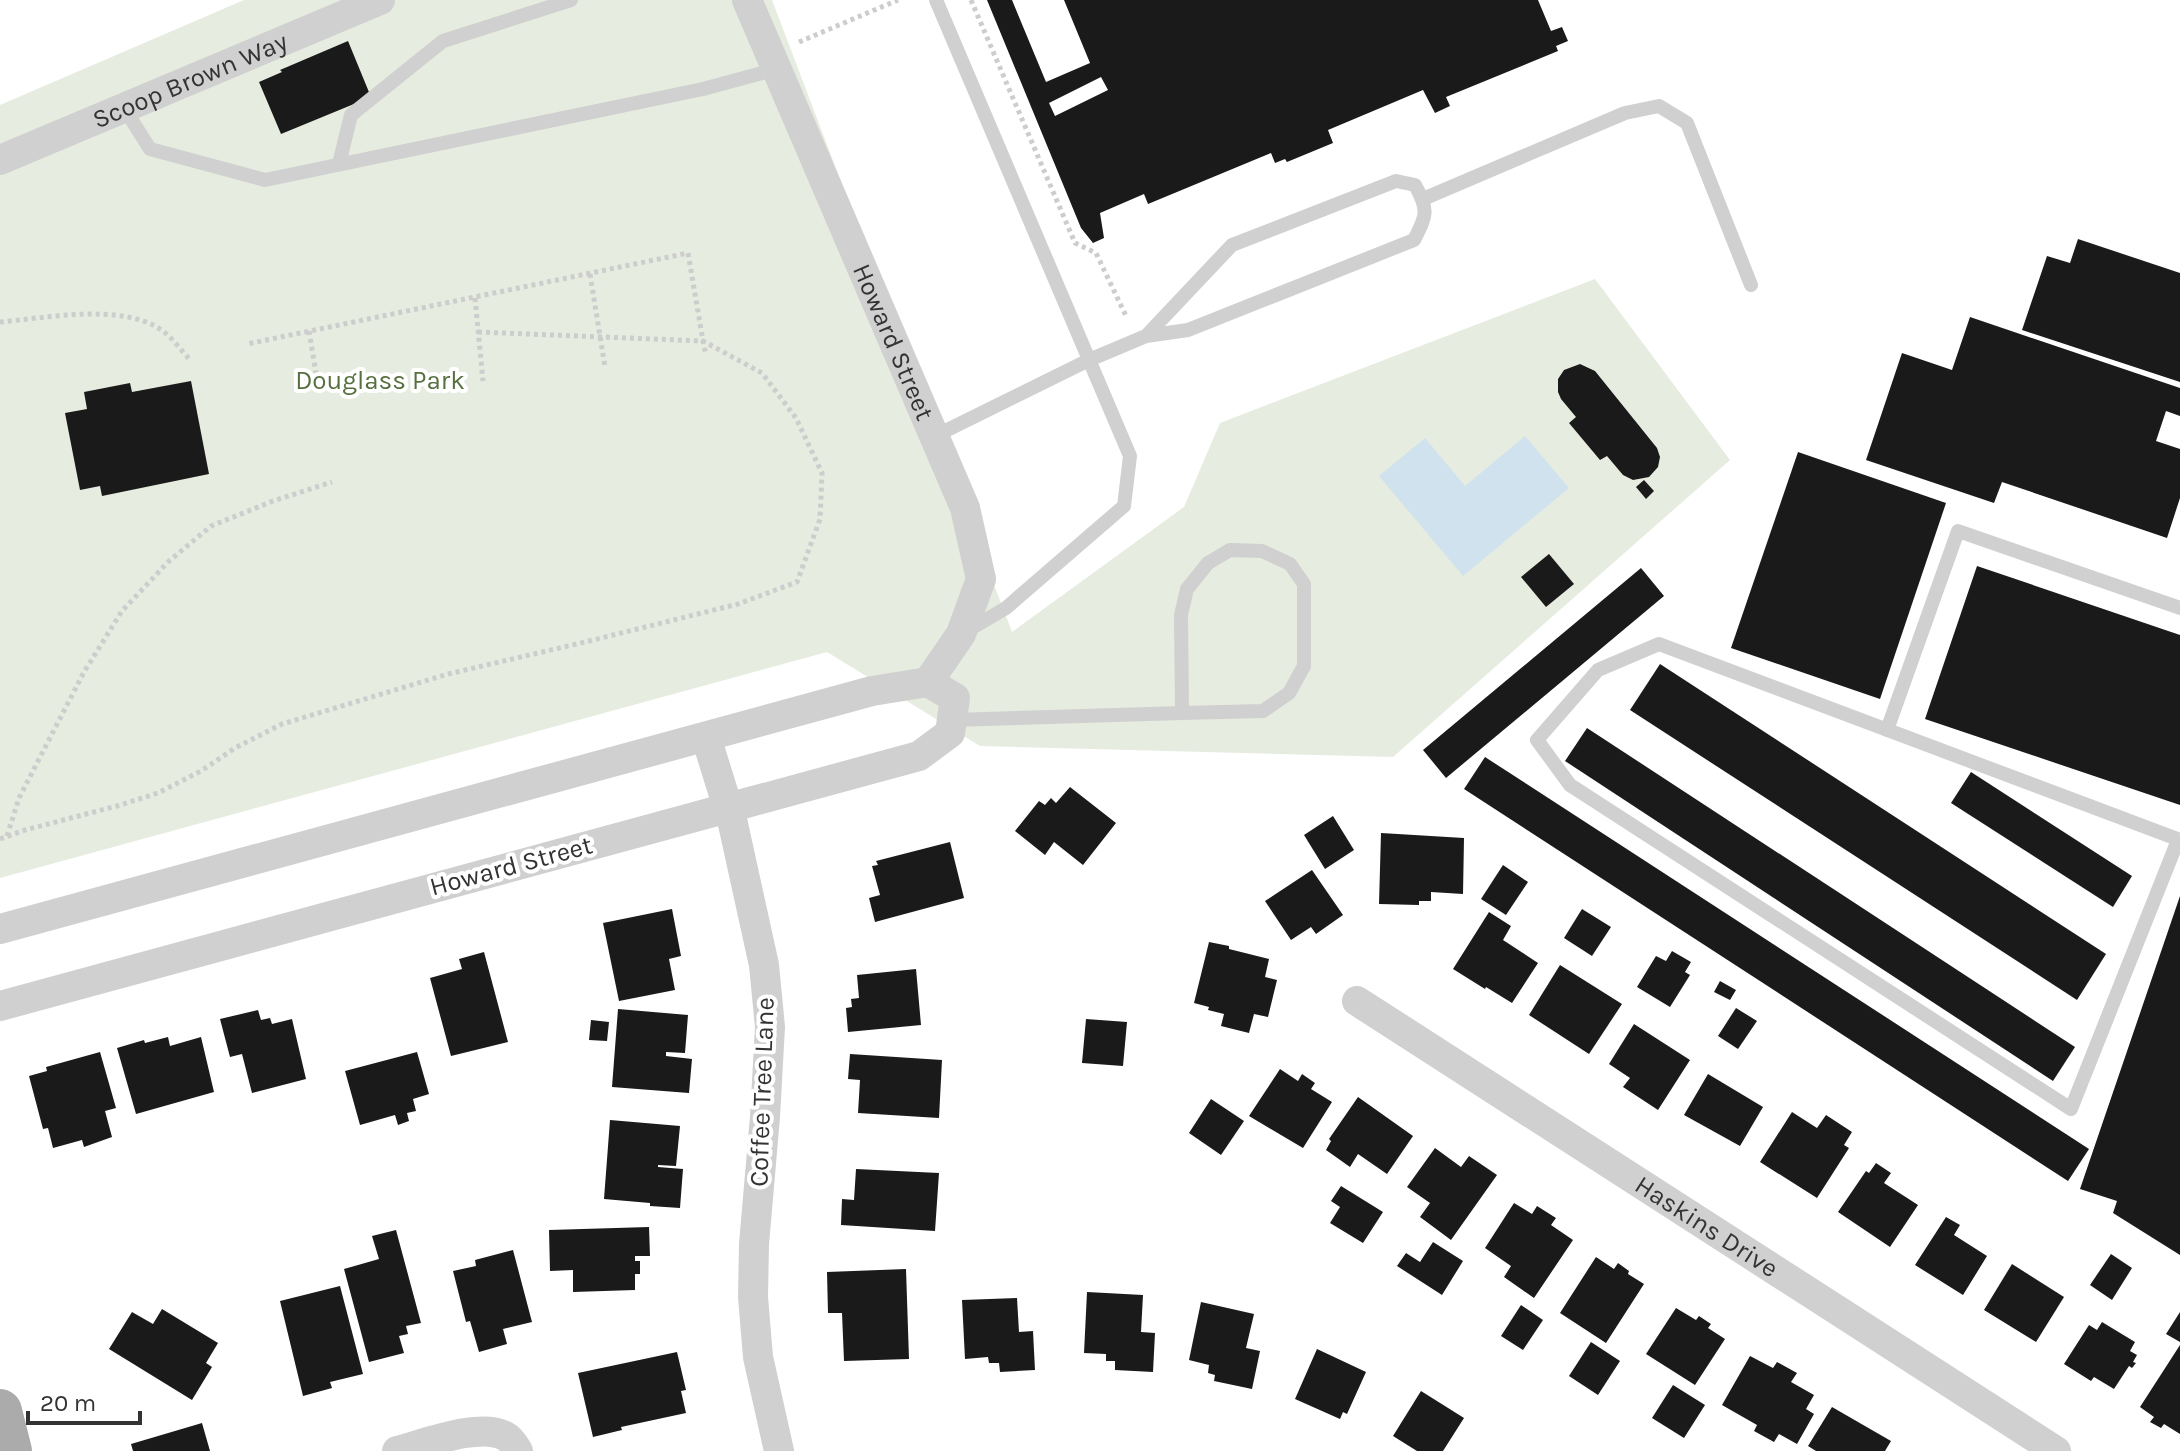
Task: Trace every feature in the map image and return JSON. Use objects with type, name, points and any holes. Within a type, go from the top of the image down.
[{"type":"main road","points":[[0,1411],[10,1451]]},
{"type":"street","name":"Scoop Brown Way","points":[[0,160],[380,0]]},
{"type":"street","name":"Howard Street","points":[[747,0],[965,508],[981,579],[961,634],[928,682]]},
{"type":"street","points":[[0,929],[872,691],[928,682],[955,698],[952,720]]},
{"type":"street","name":"Howard Street","points":[[0,1006],[919,756],[950,733],[952,720]]},
{"type":"street","name":"Coffee Tree Lane","points":[[706,737],[733,824],[764,965],[770,1027],[753,1297],[758,1357],[779,1451]]},
{"type":"street","name":"Haskins Drive","points":[[1357,1001],[2056,1451]]},
{"type":"street","points":[[397,1451],[466,1433],[491,1432],[505,1436],[518,1451]]},
{"type":"lane","points":[[339,164],[351,115],[443,41],[571,0]]},
{"type":"lane","points":[[936,0],[1130,456],[1124,506],[1006,608],[961,634]]},
{"type":"lane","points":[[124,108],[150,149],[265,180],[703,89],[777,69]]},
{"type":"lane","points":[[1423,199],[1625,113],[1659,106],[1687,123],[1751,285]]},
{"type":"lane","points":[[935,436],[1089,360],[1146,336],[1188,330],[1414,240],[1425,219],[1423,199],[1415,185],[1396,181],[1232,245],[1146,336]]},
{"type":"lane","points":[[1887,730],[1958,531],[2180,608]]},
{"type":"lane","points":[[952,720],[1263,711],[1289,693],[1304,666],[1304,584],[1290,564],[1262,551],[1230,550],[1208,563],[1187,589],[1181,615],[1182,713]]},
{"type":"lane","points":[[1659,644],[2179,840],[2071,1109],[1570,785],[1537,740],[1598,670],[1659,644]]},
{"type":"path","points":[[797,43],[898,0]]},
{"type":"path","points":[[971,0],[1075,243],[1096,253],[1130,324]]},
{"type":"path","points":[[247,344],[688,253],[706,355]]},
{"type":"path","points":[[590,274],[605,367]]},
{"type":"path","points":[[475,298],[483,381]]},
{"type":"path","points":[[0,322],[104,313],[135,318],[161,329],[190,360]]},
{"type":"path","points":[[309,331],[316,373]]},
{"type":"path","points":[[3,838],[158,793],[282,724],[448,674],[738,604],[797,582],[820,519],[822,473],[796,418],[762,373],[703,341],[478,332]]},
{"type":"path","points":[[3,838],[19,798],[84,672],[122,611],[168,562],[211,526],[332,482]]},
{"type":"green space","name":"Douglass Park","points":[[244,0],[772,0],[1012,632],[1184,507],[1220,423],[1595,279],[1730,460],[1393,757],[980,746],[827,652],[0,878],[0,105]]},
{"type":"water","points":[[1525,436],[1569,488],[1463,576],[1379,476],[1425,438],[1465,486]]},
{"type":"building","points":[[987,0],[1012,0],[1046,82],[1090,63],[1064,0],[1538,0],[1551,31],[1562,27],[1568,41],[1556,46],[1558,51],[1446,97],[1450,106],[1435,113],[1423,90],[1328,130],[1333,143],[1287,162],[1285,159],[1275,163],[1271,153],[1148,204],[1144,194],[1100,213],[1104,238],[1093,243],[1081,228]],"holes":[[[1101,77],[1108,90],[1055,116],[1049,103]]]},
{"type":"building","points":[[348,41],[371,97],[281,134],[259,82]]},
{"type":"building","points":[[2078,239],[2180,273],[2180,382],[2022,330],[2047,256],[2070,263]]},
{"type":"building","points":[[1970,317],[2180,388],[2180,416],[2166,411],[2156,441],[2180,449],[2180,498],[2167,538],[2002,482],[1994,503],[1866,460],[1902,353],[1952,370]]},
{"type":"building","points":[[1580,364],[1595,371],[1657,448],[1660,457],[1658,467],[1649,477],[1633,480],[1623,475],[1607,456],[1600,460],[1569,423],[1576,417],[1561,399],[1558,379],[1564,370]]},
{"type":"building","points":[[191,381],[209,474],[102,496],[100,486],[80,490],[65,413],[87,409],[84,392],[130,383],[132,392]]},
{"type":"building","points":[[1798,452],[1946,503],[1880,699],[1731,648]]},
{"type":"building","points":[[1644,480],[1654,491],[1646,499],[1636,487]]},
{"type":"building","points":[[1549,554],[1574,584],[1546,607],[1521,577]]},
{"type":"building","points":[[1977,566],[2180,635],[2180,805],[1925,719]]},
{"type":"building","points":[[1641,568],[1664,596],[1446,778],[1423,750]]},
{"type":"building","points":[[1660,664],[2106,954],[2077,1000],[1630,710]]},
{"type":"building","points":[[1587,728],[2075,1047],[2053,1081],[1565,761]]},
{"type":"building","points":[[1485,757],[2089,1149],[2068,1181],[1464,789]]},
{"type":"building","points":[[1971,772],[2132,876],[2113,907],[1951,803]]},
{"type":"building","points":[[1070,787],[1116,823],[1083,865],[1054,842],[1045,855],[1015,831],[1039,801],[1045,805],[1051,798],[1056,803]]},
{"type":"building","points":[[1333,816],[1354,850],[1325,869],[1304,835]]},
{"type":"building","points":[[1381,833],[1464,838],[1463,894],[1431,892],[1431,901],[1419,901],[1419,905],[1379,904]]},
{"type":"building","points":[[950,842],[964,898],[875,922],[869,898],[880,895],[872,866],[878,865],[876,861]]},
{"type":"building","points":[[1503,865],[1528,882],[1506,915],[1481,899]]},
{"type":"building","points":[[1312,870],[1343,915],[1316,934],[1311,927],[1291,940],[1265,901]]},
{"type":"building","points":[[2180,896],[2180,1255],[2113,1213],[2117,1201],[2080,1189]]},
{"type":"building","points":[[672,909],[681,956],[669,959],[675,990],[619,1001],[603,923]]},
{"type":"building","points":[[1582,909],[1611,927],[1592,956],[1564,938]]},
{"type":"building","points":[[1489,912],[1511,926],[1503,940],[1538,963],[1512,1003],[1453,969]]},
{"type":"building","points":[[1209,942],[1269,959],[1265,977],[1277,980],[1268,1017],[1254,1014],[1249,1033],[1221,1026],[1224,1014],[1194,1003]]},
{"type":"building","points":[[1672,951],[1691,962],[1685,972],[1690,975],[1670,1007],[1637,987],[1656,956],[1666,961]]},
{"type":"building","points":[[484,952],[508,1042],[451,1056],[430,978],[462,969],[459,959]]},
{"type":"building","points":[[1560,965],[1622,1004],[1589,1054],[1529,1015]]},
{"type":"building","points":[[916,969],[921,1025],[848,1032],[846,1008],[852,1007],[851,999],[859,998],[857,975]]},
{"type":"building","points":[[1720,981],[1736,990],[1730,1000],[1714,992]]},
{"type":"building","points":[[1736,1008],[1757,1021],[1738,1049],[1718,1036]]},
{"type":"building","points":[[618,1009],[688,1015],[685,1053],[666,1052],[666,1056],[692,1059],[689,1093],[612,1087]]},
{"type":"building","points":[[258,1010],[261,1020],[270,1018],[272,1024],[292,1019],[306,1079],[252,1093],[242,1054],[230,1057],[220,1019]]},
{"type":"building","points":[[1086,1019],[1127,1022],[1123,1066],[1082,1063]]},
{"type":"building","points":[[591,1020],[609,1022],[607,1041],[589,1040]]},
{"type":"building","points":[[1634,1024],[1690,1060],[1658,1110],[1623,1087],[1630,1078],[1609,1064]]},
{"type":"building","points":[[168,1037],[170,1046],[201,1037],[214,1092],[136,1114],[117,1048]]},
{"type":"building","points":[[100,1052],[116,1108],[105,1111],[112,1137],[84,1147],[82,1140],[53,1148],[48,1128],[43,1129],[29,1076],[47,1071],[46,1067]]},
{"type":"building","points":[[417,1052],[429,1094],[413,1099],[416,1111],[407,1113],[409,1121],[398,1125],[395,1115],[360,1125],[345,1071]]},
{"type":"building","points":[[850,1054],[942,1060],[939,1118],[858,1113],[860,1080],[848,1079]]},
{"type":"building","points":[[1280,1069],[1298,1081],[1302,1074],[1315,1083],[1311,1089],[1332,1102],[1303,1148],[1249,1116]]},
{"type":"building","points":[[1708,1074],[1763,1107],[1740,1146],[1684,1115]]},
{"type":"building","points":[[1358,1097],[1413,1136],[1387,1174],[1358,1154],[1350,1167],[1326,1150],[1331,1141],[1329,1139]]},
{"type":"building","points":[[1211,1099],[1244,1121],[1221,1155],[1189,1133]]},
{"type":"building","points":[[1792,1112],[1817,1128],[1826,1115],[1852,1132],[1844,1145],[1849,1148],[1817,1198],[1760,1162]]},
{"type":"building","points":[[610,1120],[680,1126],[676,1166],[658,1167],[683,1169],[680,1208],[604,1199]]},
{"type":"building","points":[[1435,1148],[1461,1167],[1469,1156],[1497,1175],[1451,1240],[1420,1217],[1430,1203],[1407,1187]]},
{"type":"building","points":[[1876,1163],[1891,1173],[1884,1183],[1918,1205],[1890,1247],[1838,1212],[1866,1171],[1869,1173]]},
{"type":"building","points":[[856,1169],[939,1173],[935,1231],[841,1225],[842,1199],[854,1200]]},
{"type":"building","points":[[1341,1186],[1383,1212],[1363,1243],[1330,1223],[1340,1207],[1331,1201]]},
{"type":"building","points":[[1514,1203],[1532,1214],[1537,1206],[1556,1218],[1551,1225],[1573,1240],[1534,1298],[1504,1277],[1511,1266],[1485,1248]]},
{"type":"building","points":[[1946,1217],[1960,1225],[1954,1235],[1987,1256],[1963,1295],[1915,1265]]},
{"type":"building","points":[[649,1227],[650,1256],[635,1256],[635,1261],[640,1261],[640,1274],[635,1274],[635,1290],[573,1292],[573,1270],[550,1271],[549,1230]]},
{"type":"building","points":[[396,1230],[421,1323],[406,1326],[408,1334],[399,1336],[404,1353],[369,1362],[344,1269],[379,1259],[372,1236]]},
{"type":"building","points":[[1433,1242],[1463,1261],[1442,1295],[1397,1266],[1406,1253],[1420,1262]]},
{"type":"building","points":[[513,1250],[532,1322],[503,1329],[507,1344],[479,1352],[470,1321],[466,1322],[453,1271],[476,1266],[475,1260]]},
{"type":"building","points":[[2111,1254],[2132,1268],[2112,1300],[2090,1285]]},
{"type":"building","points":[[1596,1257],[1614,1269],[1618,1263],[1644,1284],[1606,1343],[1560,1313]]},
{"type":"building","points":[[2012,1264],[2064,1297],[2036,1342],[1984,1310]]},
{"type":"building","points":[[906,1269],[909,1359],[844,1361],[842,1313],[828,1313],[827,1272]]},
{"type":"building","points":[[340,1286],[363,1374],[330,1382],[332,1388],[303,1396],[280,1301]]},
{"type":"building","points":[[1087,1292],[1143,1295],[1141,1332],[1155,1333],[1153,1372],[1115,1370],[1115,1361],[1106,1361],[1106,1354],[1084,1353]]},
{"type":"building","points":[[1017,1298],[1019,1332],[1033,1331],[1035,1370],[1000,1372],[999,1363],[989,1363],[988,1357],[965,1359],[962,1300]]},
{"type":"building","points":[[1201,1302],[1254,1314],[1246,1348],[1260,1351],[1252,1389],[1214,1381],[1215,1375],[1208,1373],[1209,1365],[1189,1360]]},
{"type":"building","points":[[1521,1305],[1543,1320],[1523,1350],[1501,1336]]},
{"type":"building","points":[[1676,1308],[1696,1320],[1699,1316],[1711,1324],[1708,1328],[1725,1339],[1695,1385],[1646,1354]]},
{"type":"building","points":[[162,1309],[218,1343],[206,1363],[212,1367],[192,1400],[109,1349],[132,1312],[153,1324]]},
{"type":"building","points":[[2180,1312],[2180,1342],[2166,1334]]},
{"type":"building","points":[[2102,1322],[2135,1342],[2130,1351],[2137,1355],[2133,1362],[2136,1363],[2132,1368],[2129,1366],[2114,1389],[2094,1377],[2091,1381],[2064,1364],[2089,1325],[2097,1330]]},
{"type":"building","points":[[1591,1342],[1620,1361],[1598,1395],[1569,1376]]},
{"type":"building","points":[[2180,1345],[2180,1434],[2164,1424],[2161,1428],[2150,1422],[2154,1417],[2140,1407]]},
{"type":"building","points":[[1317,1349],[1366,1372],[1347,1414],[1343,1412],[1340,1419],[1295,1399]]},
{"type":"building","points":[[677,1352],[686,1390],[681,1391],[686,1413],[621,1427],[622,1430],[593,1437],[578,1373]]},
{"type":"building","points":[[1750,1356],[1773,1368],[1777,1362],[1797,1373],[1791,1382],[1814,1395],[1806,1409],[1814,1414],[1797,1444],[1779,1434],[1774,1442],[1754,1431],[1757,1425],[1722,1405]]},
{"type":"building","points":[[1673,1385],[1705,1405],[1684,1438],[1652,1418]]},
{"type":"building","points":[[1421,1391],[1464,1418],[1443,1451],[1417,1451],[1393,1436]]},
{"type":"building","points":[[1832,1407],[1891,1441],[1885,1451],[1816,1451],[1808,1446]]},
{"type":"building","points":[[202,1423],[210,1451],[133,1451],[131,1444]]}]
